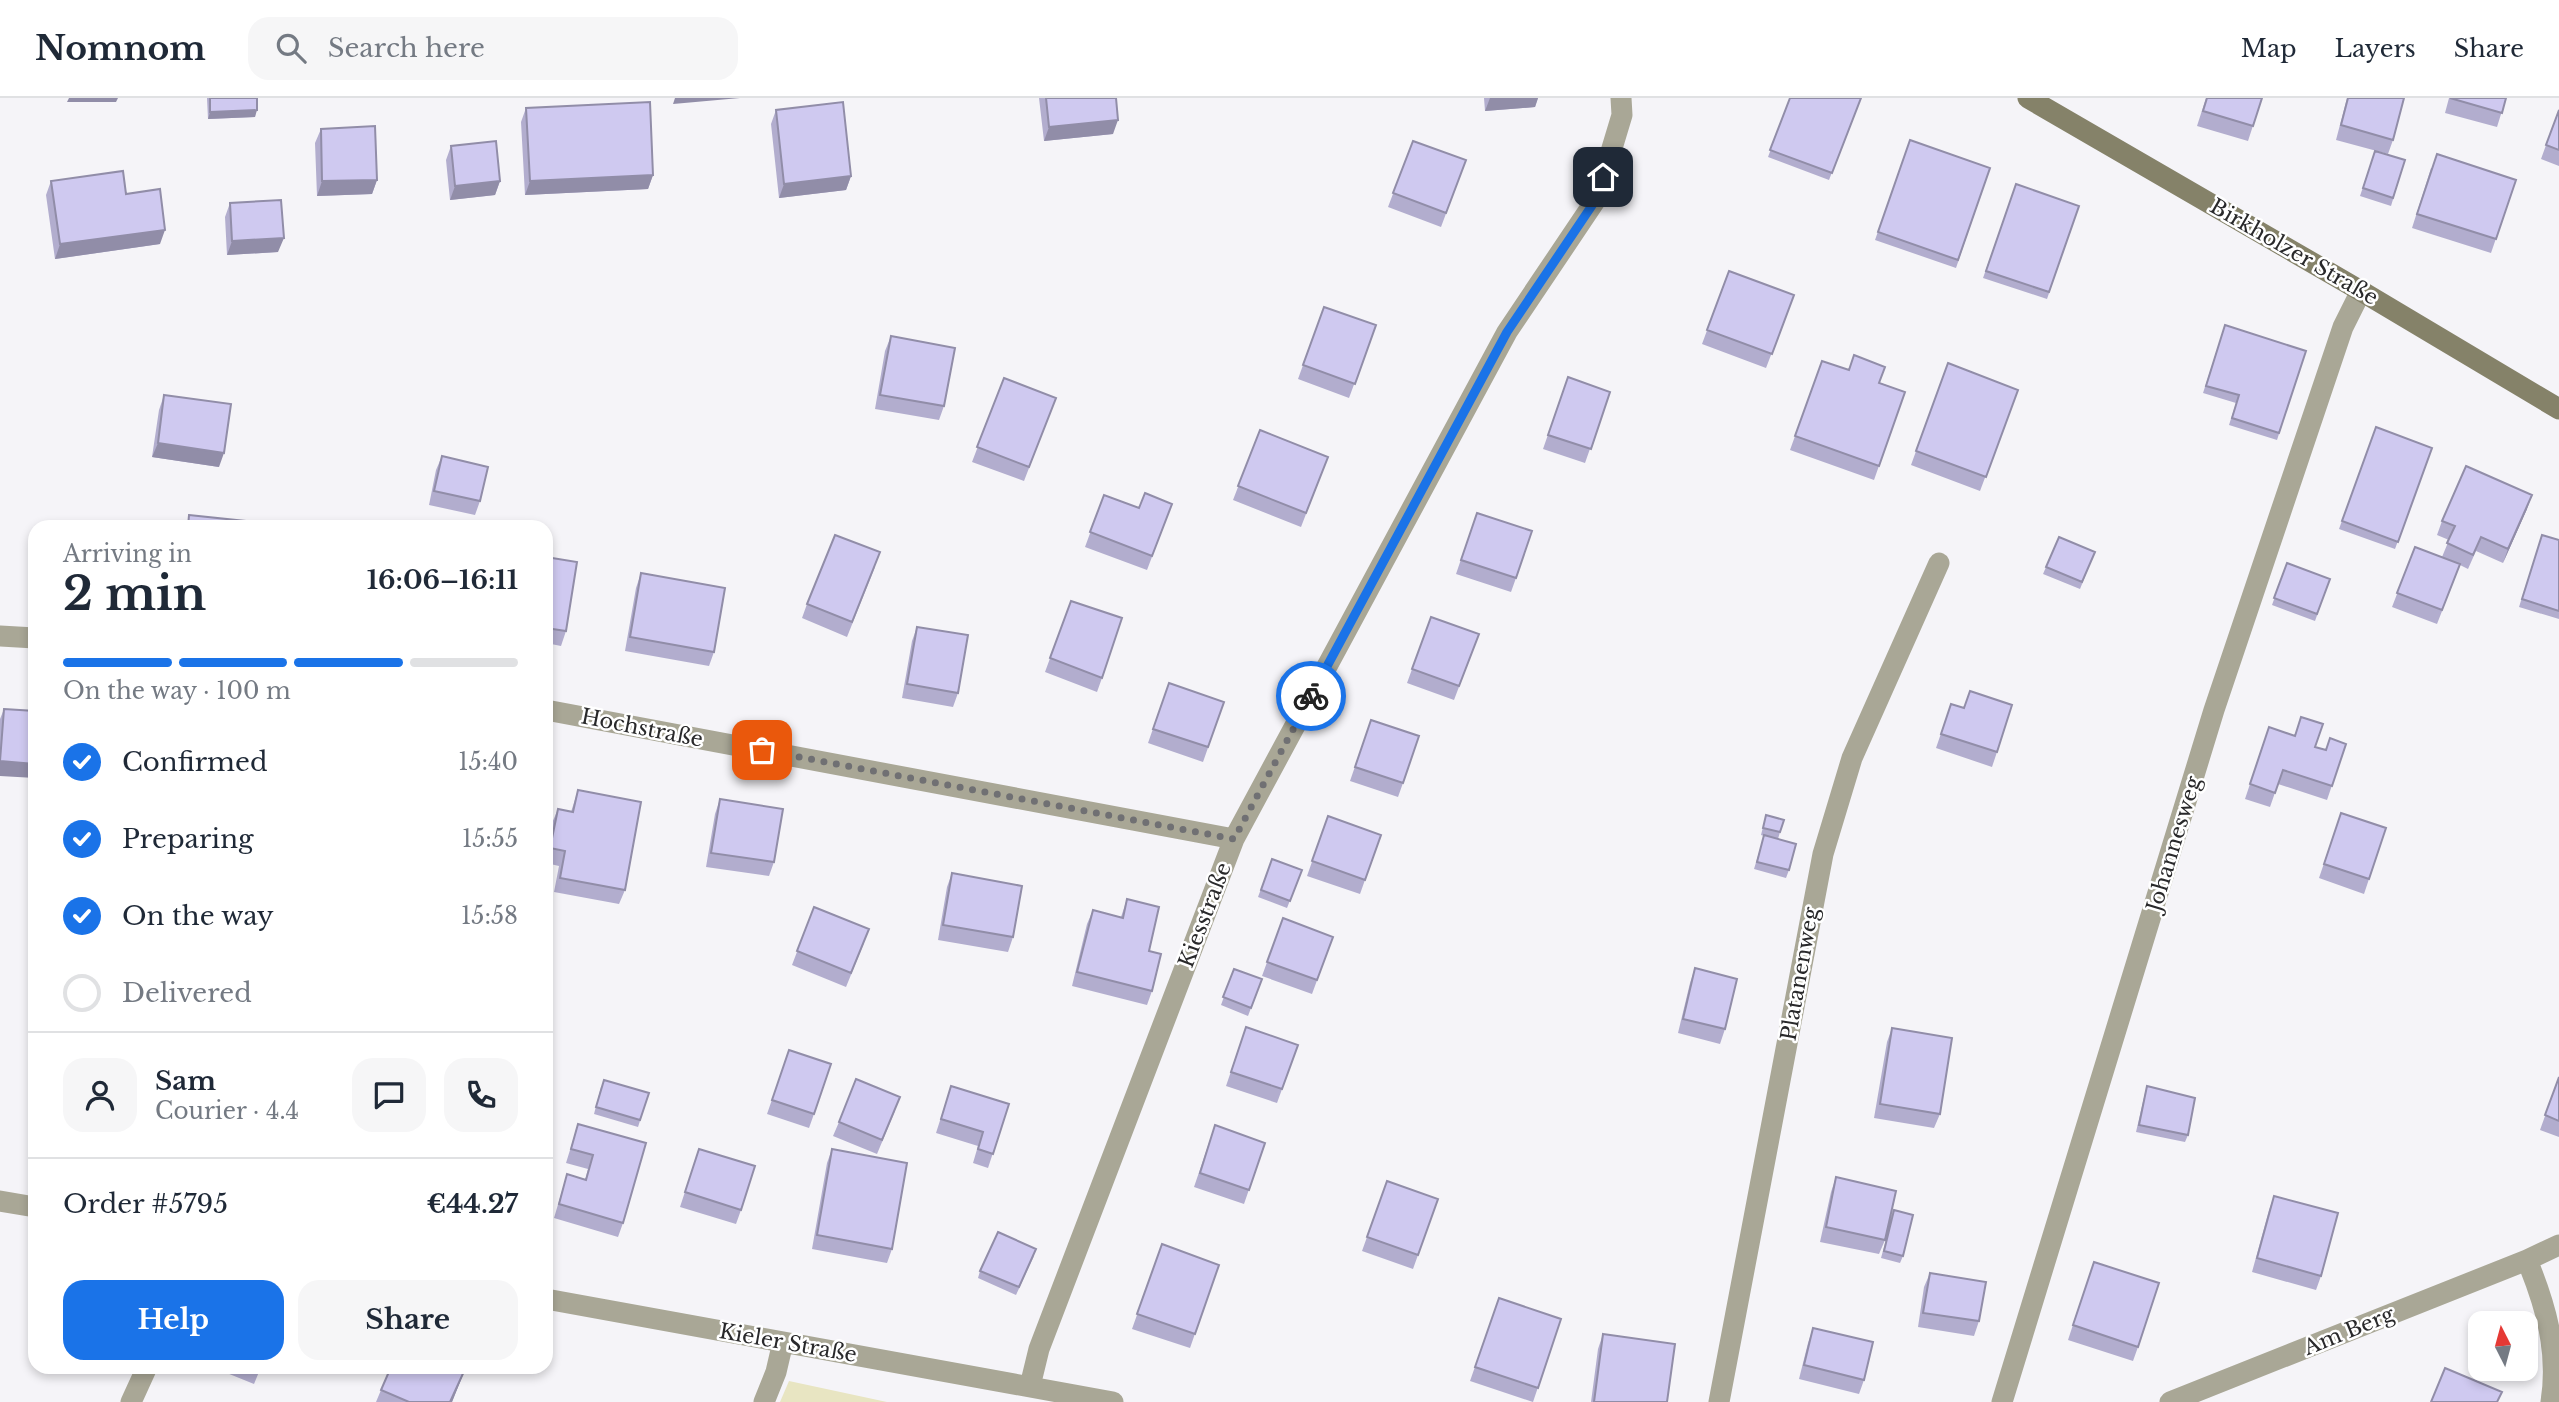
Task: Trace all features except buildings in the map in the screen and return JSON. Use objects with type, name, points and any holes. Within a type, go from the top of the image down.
[{"type":"street","name":"Kiesstraße","points":[[1030,1386],[1039,1349],[1234,839],[1507,332],[1597,198],[1622,115],[1621,98]]},
{"type":"street","name":"Birkholzer Straße","points":[[2028,98],[2361,290],[2559,409]]},
{"type":"street","name":"Johannesweg","points":[[2002,1402],[2214,710],[2343,327],[2361,290]]},
{"type":"street","name":"Platanenweg","points":[[1719,1402],[1823,854],[1852,758],[1939,563]]},
{"type":"street","points":[[0,636],[28,638]]},
{"type":"street","name":"Hochstraße","points":[[553,711],[1234,839]]},
{"type":"street","points":[[0,1201],[28,1206]]},
{"type":"street","name":"Am Berg","points":[[2170,1402],[2559,1245]]},
{"type":"street","points":[[2527,1260],[2549,1313],[2557,1364],[2551,1402]]},
{"type":"street","name":"Kieler Straße","points":[[553,1300],[1030,1386]]},
{"type":"street","points":[[764,1402],[776,1372],[783,1342]]},
{"type":"street","points":[[131,1402],[144,1374]]},
{"type":"street","points":[[1030,1386],[1113,1402]]},
{"type":"shaded area","points":[[789,1381],[887,1402],[780,1402]]},
{"type":"way so far","points":[[762,750],[1234,839],[1311,696]]},
{"type":"route","points":[[1311,696],[1507,332],[1597,198],[1603,177]]}]
